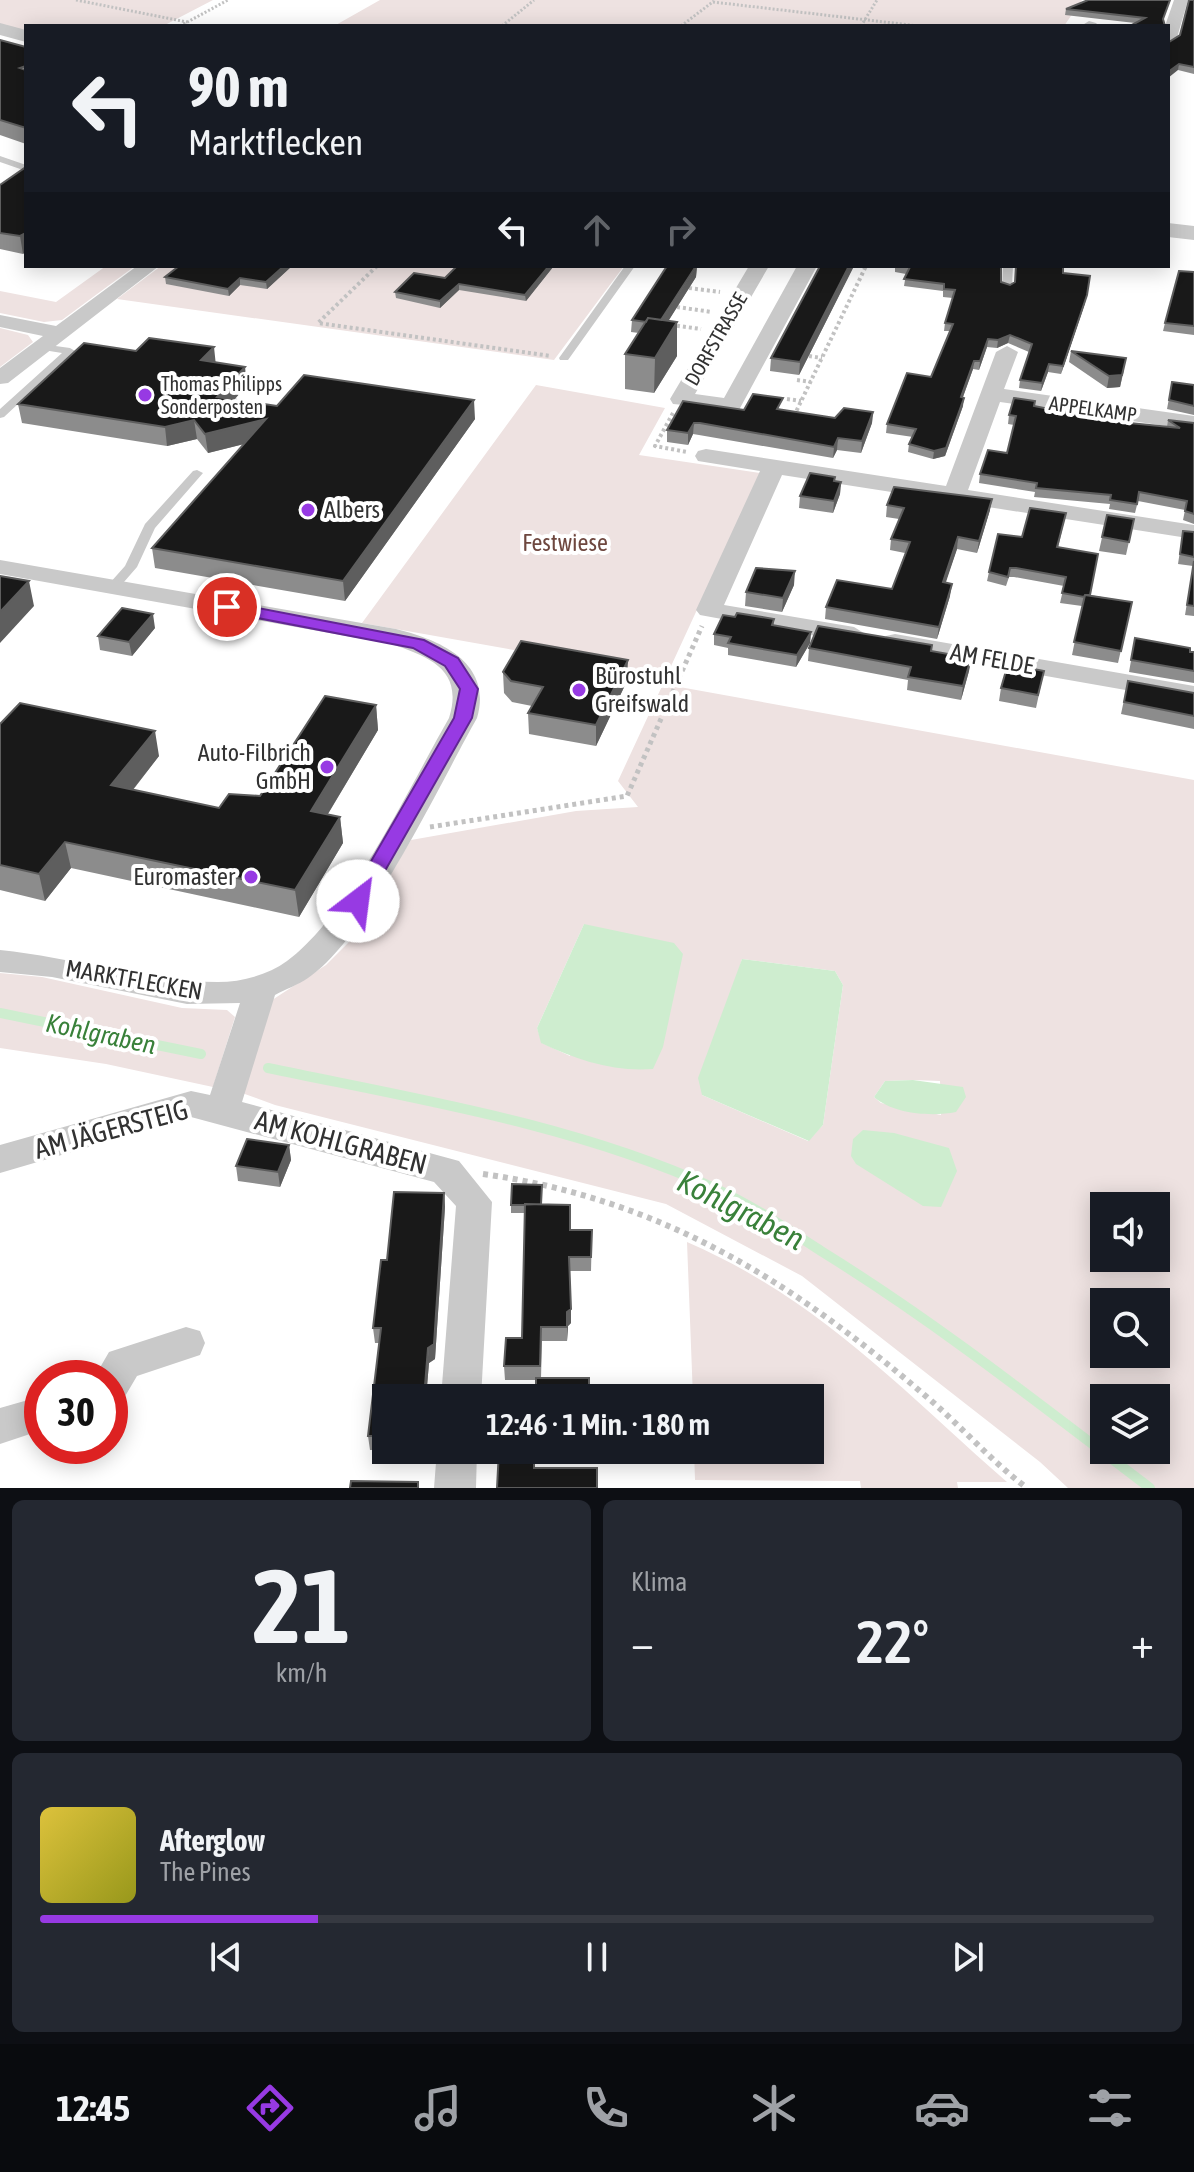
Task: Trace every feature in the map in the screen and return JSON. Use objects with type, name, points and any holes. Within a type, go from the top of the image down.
[{"type":"street","points":[[1172,44],[1181,0]]},
{"type":"street","points":[[0,29],[24,35]]},
{"type":"street","points":[[1170,230],[1194,233]]},
{"type":"street","points":[[0,378],[146,268]]},
{"type":"street","name":"DORFSTRASSE","points":[[759,268],[761,296],[731,405],[681,399],[726,323],[761,296],[804,268]]},
{"type":"street","points":[[0,321],[59,333]]},
{"type":"street","points":[[954,496],[1007,352]]},
{"type":"street","name":"APPELKAMP","points":[[992,394],[1194,423]]},
{"type":"street","points":[[706,456],[1194,532]]},
{"type":"street","points":[[709,610],[774,467]]},
{"type":"street","name":"MARKTFLECKEN","points":[[0,567],[396,637],[452,662],[469,689],[468,707],[358,901],[325,945],[297,970],[261,988],[221,994],[187,992],[52,966],[0,961]]},
{"type":"street","name":"AM FELDE","points":[[709,610],[1194,694]]},
{"type":"street","name":"AM KOHLGRABEN","points":[[261,988],[222,1110],[446,1171],[474,1202],[462,1384]]},
{"type":"street","name":"AM JÄGERSTEIG","points":[[0,1159],[191,1104],[222,1110]]},
{"type":"street","points":[[128,1362],[186,1343]]},
{"type":"street","points":[[0,1426],[24,1419]]},
{"type":"street","points":[[455,1488],[456,1464]]},
{"type":"lane","points":[[0,159],[24,167]]},
{"type":"lane","points":[[564,358],[629,268]]},
{"type":"lane","points":[[1007,287],[1008,268]]},
{"type":"lane","points":[[0,415],[70,351],[41,347]]},
{"type":"lane","points":[[113,587],[131,567],[149,527],[197,473]]},
{"type":"path","points":[[76,0],[187,22]]},
{"type":"path","points":[[184,24],[228,0]]},
{"type":"path","points":[[504,24],[534,0]]},
{"type":"path","points":[[865,22],[877,0]]},
{"type":"path","points":[[684,24],[714,1],[892,24]]},
{"type":"path","points":[[375,268],[318,323],[564,358]]},
{"type":"path","points":[[778,415],[794,416],[865,268]]},
{"type":"path","points":[[848,278],[860,279]]},
{"type":"path","points":[[689,288],[761,296]]},
{"type":"path","points":[[840,294],[852,295]]},
{"type":"path","points":[[677,307],[726,323]]},
{"type":"path","points":[[666,324],[726,323]]},
{"type":"path","points":[[817,338],[831,340]]},
{"type":"path","points":[[809,356],[822,358]]},
{"type":"path","points":[[797,380],[811,382]]},
{"type":"path","points":[[681,399],[655,446],[706,456]]},
{"type":"path","points":[[787,399],[801,401]]},
{"type":"path","points":[[397,831],[627,796],[709,610]]},
{"type":"path","points":[[446,1171],[507,1175],[549,1183],[633,1211],[724,1252],[849,1331],[1027,1488]]},
{"type":"green space","points":[[0,0],[213,0],[167,24],[24,24],[24,31],[0,25]]},
{"type":"green space","points":[[380,0],[1082,0],[1065,24],[338,24]]},
{"type":"green space","points":[[103,268],[132,268],[62,320],[44,322],[0,313],[0,291],[56,302]]},
{"type":"green space","points":[[158,268],[623,268],[554,360],[117,299]]},
{"type":"green space","points":[[0,328],[28,335],[33,342],[0,367]]},
{"type":"green space","name":"Festwiese","points":[[536,385],[665,408],[639,455],[760,473],[666,677],[362,623]]},
{"type":"green space","points":[[663,684],[1194,780],[1194,1488],[1068,1488],[1040,1462],[802,1276],[666,1204],[275,1105],[242,1093],[269,1002],[326,965],[350,941],[411,840],[576,811],[638,807],[618,781]],"holes":[[[584,924],[570,1056],[542,1043],[537,1028]],[[742,959],[835,971],[843,985],[823,1125],[808,1141],[702,1095]],[[885,1081],[940,1081],[941,1115],[881,1103],[874,1097]]]},
{"type":"green space","points":[[0,973],[42,977],[182,1008],[227,1010],[235,1017],[213,1087],[106,1064],[0,1048]]},
{"type":"green space","points":[[687,1242],[734,1265],[819,1319],[1007,1482],[957,1482],[958,1488],[861,1488],[860,1481],[695,1480],[694,1464],[824,1464],[824,1384],[692,1384]]},
{"type":"shaded area","points":[[584,924],[674,943],[683,954],[663,1047],[653,1069],[624,1069],[596,1064],[541,1043],[537,1028]]},
{"type":"shaded area","points":[[742,959],[835,971],[843,985],[823,1125],[809,1141],[702,1095],[698,1078]]},
{"type":"shaded area","points":[[913,1080],[963,1087],[966,1097],[956,1112],[936,1114],[902,1111],[874,1097],[885,1081]]},
{"type":"shaded area","points":[[863,1130],[894,1133],[949,1148],[957,1171],[941,1207],[923,1206],[856,1164],[851,1156],[853,1139]]},
{"type":"building","points":[[1088,0],[1170,0],[1163,19],[1164,24],[1134,24],[1145,18],[1066,9]]},
{"type":"building","points":[[1189,0],[1194,0],[1194,67],[1179,64],[1170,71],[1170,41],[1180,35]]},
{"type":"building","points":[[0,40],[24,46],[24,67],[20,68],[24,69],[24,127],[0,120]]},
{"type":"building","points":[[24,168],[24,234],[20,236],[0,233],[0,185]]},
{"type":"building","points":[[176,268],[282,268],[266,282],[240,278],[228,289],[165,277]]},
{"type":"building","points":[[455,268],[547,268],[525,295],[459,284],[440,301],[395,292],[414,273],[445,278]]},
{"type":"building","points":[[666,268],[695,268],[661,320],[632,320]]},
{"type":"building","points":[[819,268],[848,268],[800,362],[771,358]]},
{"type":"building","points":[[910,268],[1001,268],[1001,282],[1010,285],[1015,282],[1016,268],[1063,268],[1063,273],[1090,276],[1087,295],[1063,366],[1049,364],[1042,383],[1020,380],[1032,344],[1010,335],[998,340],[988,339],[980,361],[974,361],[946,448],[934,451],[909,444],[916,429],[887,424],[907,373],[931,377],[953,324],[945,323],[955,290],[944,289],[944,284],[904,279]]},
{"type":"building","points":[[1179,271],[1194,272],[1194,326],[1165,323]]},
{"type":"building","points":[[648,318],[677,322],[655,358],[625,354]]},
{"type":"building","name":"Albers","points":[[149,338],[214,347],[201,360],[245,367],[217,397],[277,406],[304,375],[474,400],[343,581],[152,548],[266,419],[205,434],[194,420],[165,427],[18,404],[84,343],[136,351]]},
{"type":"building","points":[[1071,351],[1126,358],[1122,375],[1109,376]]},
{"type":"building","points":[[1172,382],[1194,385],[1194,406],[1169,400]]},
{"type":"building","points":[[753,394],[783,398],[777,409],[835,418],[844,408],[873,412],[862,441],[838,438],[834,447],[700,423],[694,423],[688,433],[667,430],[683,401],[744,410]]},
{"type":"building","points":[[1014,398],[1035,401],[1034,406],[1109,421],[1180,428],[1168,420],[1194,423],[1194,514],[1185,511],[1187,501],[1139,492],[1137,504],[1110,500],[1111,495],[1036,488],[1037,483],[980,474],[988,450],[1007,453],[1016,416],[1009,415]]},
{"type":"building","points":[[810,473],[835,477],[834,481],[841,482],[834,501],[800,496]]},
{"type":"building","points":[[894,487],[992,499],[979,541],[958,537],[943,582],[952,584],[939,627],[826,607],[837,580],[892,589],[910,542],[891,539],[904,508],[887,505]]},
{"type":"building","points":[[1030,508],[1066,513],[1057,547],[1098,554],[1090,595],[1084,597],[1062,593],[1066,577],[1016,568],[1010,568],[1008,577],[989,572],[998,534],[1022,537]]},
{"type":"building","points":[[1107,515],[1134,519],[1129,542],[1102,537]]},
{"type":"building","points":[[1183,531],[1194,532],[1194,557],[1180,554]]},
{"type":"building","points":[[1194,561],[1194,606],[1187,605]]},
{"type":"building","points":[[756,568],[795,571],[783,598],[746,592]]},
{"type":"building","points":[[0,576],[29,581],[0,612]]},
{"type":"building","points":[[1085,595],[1132,602],[1121,651],[1074,642]]},
{"type":"building","points":[[122,608],[153,614],[129,642],[98,636]]},
{"type":"building","points":[[737,613],[774,619],[772,625],[811,632],[797,655],[728,643],[731,637],[714,634],[723,615],[735,617]]},
{"type":"building","points":[[818,626],[932,645],[931,651],[971,658],[963,686],[908,677],[911,667],[809,648]]},
{"type":"building","points":[[1135,638],[1190,648],[1190,652],[1194,652],[1194,671],[1131,660]]},
{"type":"building","points":[[521,641],[628,660],[596,725],[528,713],[543,687],[511,681],[503,672]]},
{"type":"building","points":[[1008,664],[1044,671],[1038,695],[1001,688]]},
{"type":"building","points":[[1128,681],[1194,693],[1194,716],[1124,702]]},
{"type":"building","points":[[325,696],[376,705],[311,811],[340,817],[295,890],[65,842],[39,874],[0,865],[0,724],[20,703],[155,731],[111,785],[219,808],[229,794],[260,796]]},
{"type":"building","points":[[247,1139],[289,1145],[278,1172],[236,1166]]},
{"type":"building","points":[[512,1184],[542,1185],[541,1204],[511,1205]]},
{"type":"building","points":[[394,1192],[444,1193],[434,1344],[428,1348],[425,1384],[374,1384],[381,1328],[373,1328],[381,1260],[387,1260]]},
{"type":"building","points":[[525,1204],[570,1205],[570,1230],[592,1230],[591,1257],[569,1257],[571,1309],[567,1312],[567,1327],[541,1327],[540,1366],[504,1366],[506,1338],[522,1338]]},
{"type":"building","points":[[536,1378],[589,1378],[589,1384],[536,1384]]},
{"type":"building","points":[[372,1403],[372,1436],[368,1436]]},
{"type":"building","points":[[498,1464],[534,1464],[534,1468],[597,1468],[597,1488],[497,1488]]},
{"type":"building","points":[[351,1481],[418,1482],[418,1488],[350,1488]]},
{"type":"waterway","name":"Kohlgraben","points":[[0,1013],[201,1054]]},
{"type":"waterway","name":"Kohlgraben","points":[[268,1068],[549,1130],[659,1165],[726,1194],[781,1225],[906,1306],[1150,1488]]},
{"type":"place","name":"Thomas Philipps Sonderposten","points":[[145,395]]},
{"type":"place","name":"Albers","points":[[308,510]]},
{"type":"place","name":"Bürostuhl Greifswald","points":[[579,690]]},
{"type":"place","name":"Auto-Filbrich GmbH","points":[[327,767]]},
{"type":"place","name":"Euromaster","points":[[251,877]]},
{"type":"route","points":[[227,607],[396,637],[441,654],[462,673],[469,689],[468,707],[463,718],[358,901]]}]
